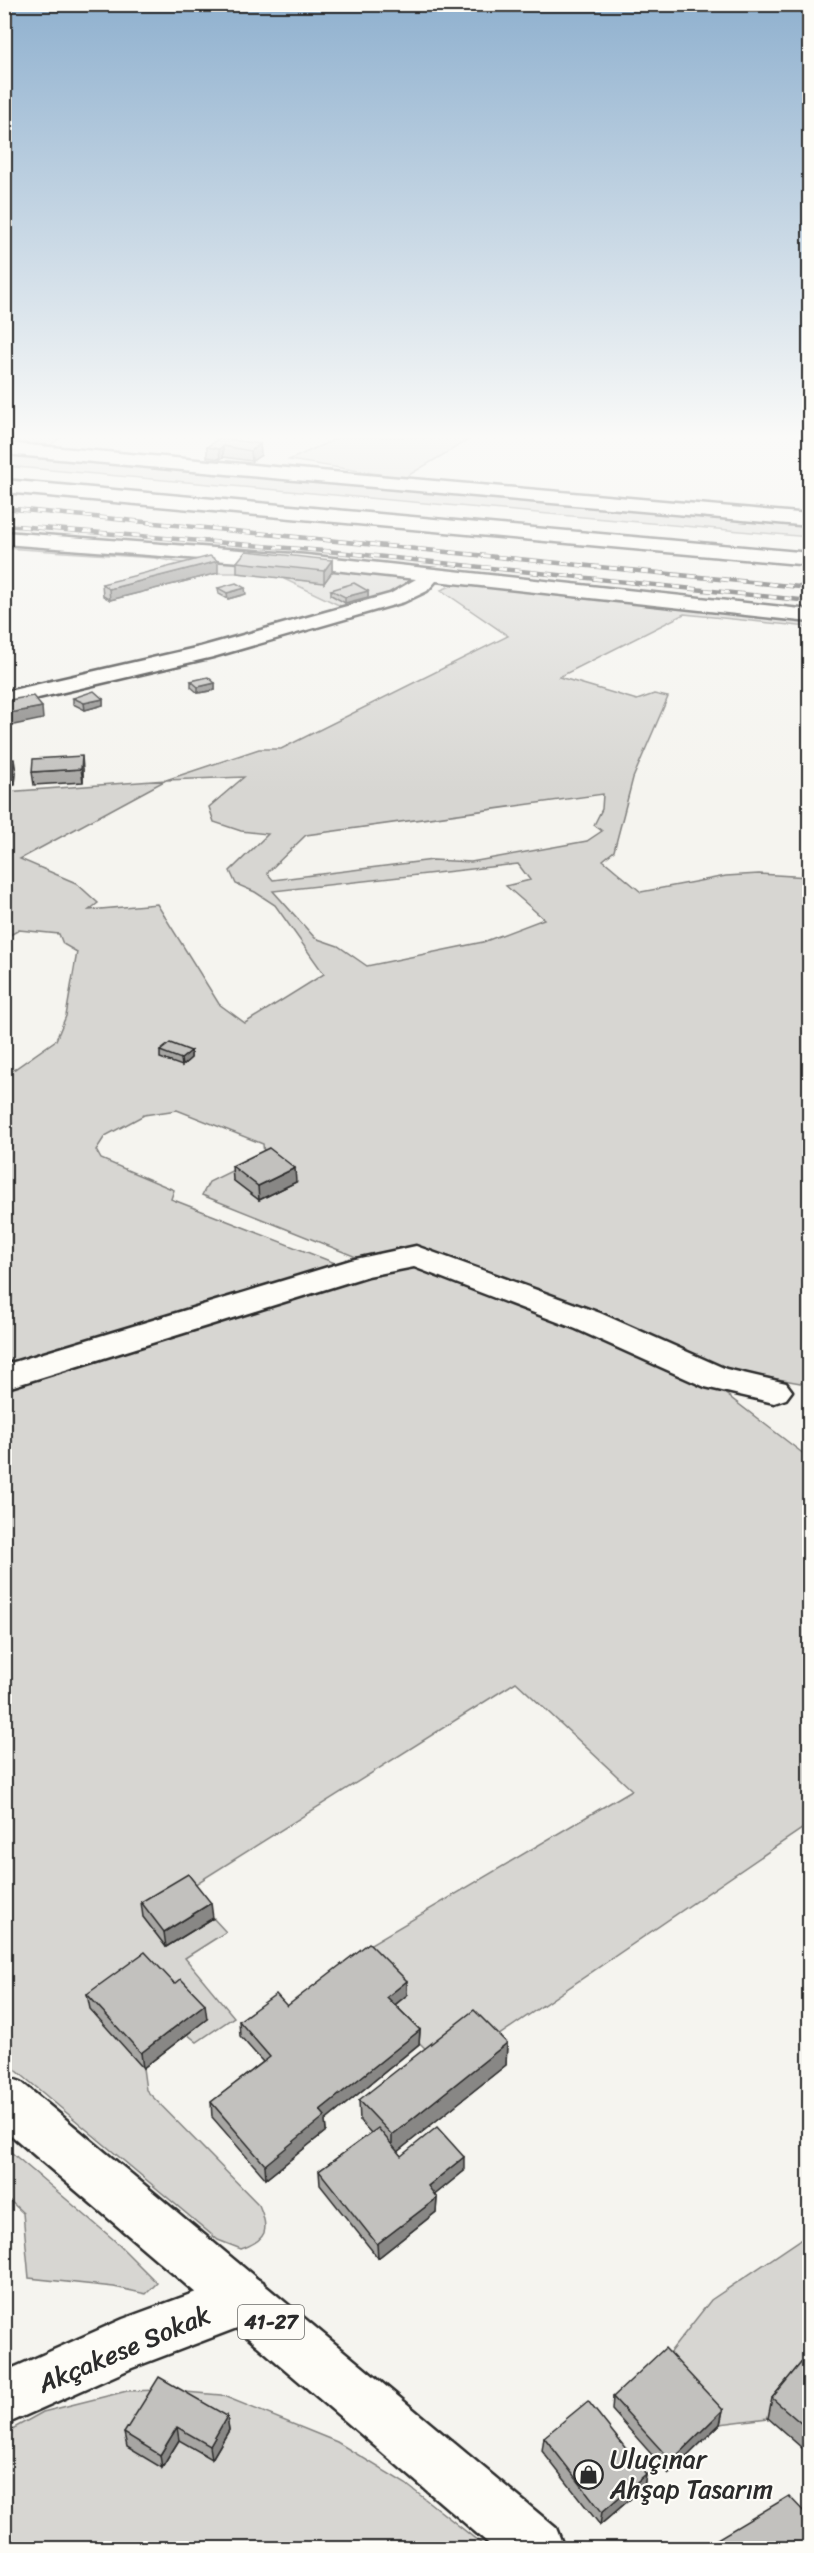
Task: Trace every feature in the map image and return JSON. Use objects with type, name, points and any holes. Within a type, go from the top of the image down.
[{"type":"main road","points":[[235,556],[810,616]]},
{"type":"main road","points":[[778,556],[810,559]]},
{"type":"main road","points":[[4,699],[205,652],[397,598],[410,593],[430,575]]},
{"type":"main road","points":[[4,1377],[363,1267],[416,1256],[588,1321],[717,1379],[774,1391]]},
{"type":"main road","name":"41-27","points":[[4,2098],[536,2548]]},
{"type":"main road","name":"Akçakese Sokak","points":[[4,2399],[123,2344],[245,2300]]},
{"type":"shaded area","points":[[126,556],[235,558],[413,578],[417,582],[411,588],[347,609],[282,578],[324,583],[331,572],[246,562],[237,573],[218,573],[211,568],[154,558]]},
{"type":"shaded area","points":[[477,583],[809,618],[809,627],[684,614],[559,677],[637,700],[654,694],[668,697],[633,778],[614,851],[603,860],[641,892],[726,876],[759,874],[809,877],[810,1380],[806,1384],[726,1370],[425,1251],[361,1259],[202,1195],[209,1182],[264,1155],[263,1144],[177,1110],[144,1115],[105,1136],[96,1150],[101,1159],[174,1190],[171,1199],[340,1265],[5,1366],[5,1076],[56,1040],[66,1016],[77,952],[63,944],[59,934],[19,930],[5,938],[5,792],[166,780],[259,749],[281,749],[508,636],[441,590],[456,584]],"holes":[[[244,777],[209,807],[214,822],[241,831],[268,834],[230,871],[236,884],[255,892],[275,905],[324,974],[245,1023],[219,1004],[157,904],[89,910],[98,903],[76,883],[20,859],[166,780]],[[603,794],[602,809],[594,825],[602,831],[587,841],[471,862],[433,860],[273,880],[267,873],[306,835]],[[518,864],[530,880],[506,886],[544,919],[483,942],[367,966],[338,946],[315,938],[273,891]]]},
{"type":"shaded area","points":[[417,1265],[572,1323],[719,1389],[809,1458],[809,1824],[486,2044],[437,2060],[387,2011],[369,1945],[632,1790],[516,1682],[143,1917],[166,1947],[213,1918],[226,1932],[185,1958],[234,2017],[197,2042],[187,2034],[206,2019],[143,2068],[146,2090],[259,2205],[264,2221],[264,2233],[256,2242],[241,2249],[218,2240],[5,2061],[5,1385],[387,1268]]},
{"type":"shaded area","points":[[5,2147],[113,2239],[157,2283],[146,2294],[114,2287],[29,2278],[23,2213],[5,2196]]},
{"type":"shaded area","points":[[809,2234],[809,2366],[768,2418],[720,2424],[663,2361],[711,2300]]},
{"type":"shaded area","points":[[161,2390],[221,2395],[337,2442],[406,2484],[483,2545],[478,2548],[5,2548],[5,2433],[43,2412],[127,2391]]},
{"type":"building","points":[[209,556],[218,561],[109,589],[102,584]]},
{"type":"building","points":[[242,556],[295,556],[332,560],[324,571],[237,562]]},
{"type":"building","points":[[236,583],[245,588],[227,593],[218,588]]},
{"type":"building","points":[[354,583],[368,591],[345,597],[331,590]]},
{"type":"building","points":[[208,677],[215,683],[198,687],[191,681]]},
{"type":"building","points":[[94,691],[103,699],[84,703],[73,698]]},
{"type":"building","points":[[33,696],[42,707],[4,714],[4,701]]},
{"type":"building","points":[[82,756],[81,769],[32,772],[33,759]]},
{"type":"building","points":[[14,759],[13,772],[4,773],[4,760]]},
{"type":"building","points":[[170,1043],[191,1051],[181,1059],[160,1051]]},
{"type":"building","points":[[269,1148],[295,1168],[258,1186],[232,1166]]},
{"type":"building","points":[[188,1874],[211,1903],[164,1932],[141,1902]]},
{"type":"building","points":[[369,1943],[407,1981],[387,1997],[420,2030],[320,2110],[325,2116],[265,2165],[211,2102],[270,2057],[239,2021],[276,1994],[287,2006]]},
{"type":"building","points":[[145,1952],[175,1984],[181,1979],[205,2004],[141,2053],[87,1994]]},
{"type":"building","points":[[474,2010],[507,2043],[392,2135],[359,2100]]},
{"type":"building","points":[[437,2127],[464,2157],[428,2186],[437,2198],[377,2244],[319,2171],[378,2128],[401,2156]]},
{"type":"building","points":[[665,2348],[723,2410],[671,2461],[613,2397]]},
{"type":"building","points":[[810,2352],[810,2431],[772,2398]]},
{"type":"building","points":[[159,2377],[227,2416],[210,2446],[177,2427],[160,2455],[124,2433]]},
{"type":"building","points":[[588,2401],[646,2474],[602,2512],[544,2437]]},
{"type":"building","points":[[789,2496],[810,2518],[810,2547],[702,2548]]},
{"type":"railway","points":[[377,556],[810,601]]},
{"type":"railway","points":[[489,556],[810,588]]},
{"type":"place","name":"Uluçınar Ahşap Tasarım","points":[[589,2474]]}]
